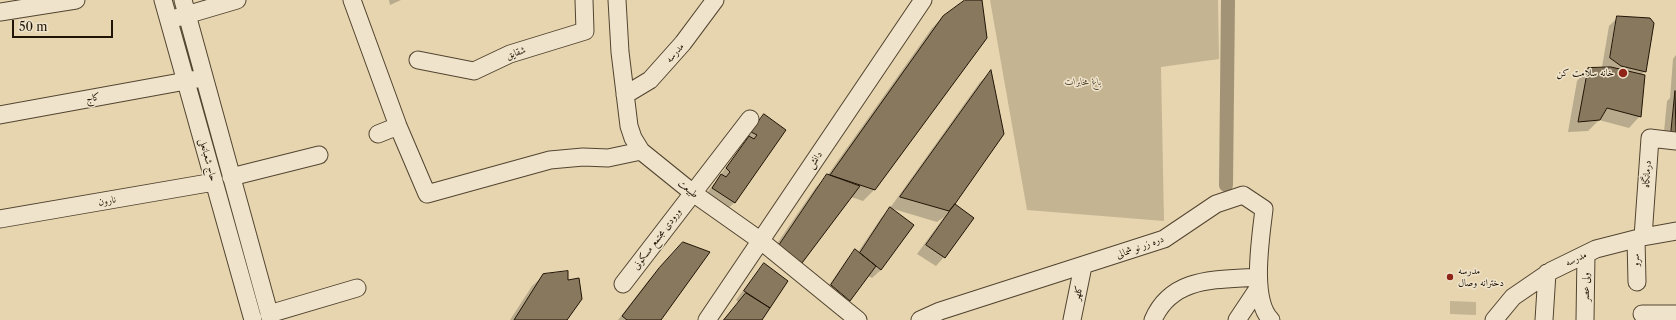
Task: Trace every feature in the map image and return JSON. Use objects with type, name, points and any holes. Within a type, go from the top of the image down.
[{"type":"street","points":[[0,12],[76,0]]},
{"type":"street","name":"حاج شعبانعلی","points":[[163,0],[187,81],[252,320]]},
{"type":"street","points":[[169,20],[185,7],[237,0]]},
{"type":"street","points":[[352,0],[398,126],[427,194],[550,160],[583,157],[608,158],[641,151]]},
{"type":"street","name":"شقایق","points":[[418,60],[474,71],[510,54],[585,31],[584,0]]},
{"type":"street","name":"طبیعت","points":[[617,0],[629,126],[632,138],[641,151],[693,193],[761,241],[858,320]]},
{"type":"street","name":"مدرسه","points":[[625,95],[650,80],[683,43],[715,0]]},
{"type":"street","name":"دانش","points":[[707,320],[924,0]]},
{"type":"street","name":"حاج شعبانعلی","points":[[185,7],[270,317]]},
{"type":"street","name":"کاج","points":[[0,115],[204,77]]},
{"type":"street","name":"ورودی مجتمع مسکونی","points":[[623,284],[750,119]]},
{"type":"street","points":[[378,134],[398,126]]},
{"type":"street","name":"درمانگاه","points":[[1639,238],[1650,138],[1676,141]]},
{"type":"street","points":[[231,177],[319,155]]},
{"type":"street","name":"نارون","points":[[0,219],[214,182]]},
{"type":"street","name":"دره زر نو شمالی","points":[[920,320],[940,311],[1084,266],[1164,239],[1216,204],[1243,195],[1264,209],[1258,255],[1258,282],[1267,316],[1271,320]]},
{"type":"street","name":"مدرسه","points":[[1494,320],[1513,297],[1547,273],[1596,249],[1639,238],[1676,231]]},
{"type":"street","name":"سرو","points":[[1637,282],[1639,238]]},
{"type":"street","name":"ولی عصر","points":[[1586,254],[1586,320]]},
{"type":"street","name":"کلهر","points":[[1072,320],[1084,266]]},
{"type":"street","points":[[1544,320],[1547,273]]},
{"type":"street","points":[[1153,320],[1158,307],[1180,288],[1205,280],[1258,282],[1237,320]]},
{"type":"street","points":[[270,317],[356,288]]},
{"type":"street","points":[[1642,314],[1676,314]]},
{"type":"green space","name":"باغ مخابرات","points":[[990,0],[1218,0],[1219,59],[1161,67],[1164,221],[1027,210]]},
{"type":"green space","points":[[1450,301],[1476,302],[1476,315],[1450,314]]},
{"type":"building","points":[[965,0],[982,0],[987,38],[875,190],[830,175],[943,16]]},
{"type":"building","points":[[1617,16],[1650,18],[1654,23],[1646,72],[1621,66],[1610,58]]},
{"type":"building","points":[[1611,67],[1645,75],[1641,117],[1607,108],[1600,120],[1578,122],[1588,68]]},
{"type":"building","points":[[991,70],[1004,134],[955,204],[949,211],[900,197]]},
{"type":"building","points":[[1675,91],[1676,133],[1671,134]]},
{"type":"building","points":[[764,114],[786,130],[735,203],[712,188],[721,174],[726,177],[730,172],[726,168],[749,136],[754,139],[757,135],[751,132]]},
{"type":"building","points":[[827,174],[860,186],[802,263],[778,247]]},
{"type":"building","points":[[955,204],[974,218],[945,258],[926,245]]},
{"type":"building","points":[[890,207],[914,225],[881,270],[860,253]]},
{"type":"building","points":[[683,242],[710,252],[661,320],[627,320],[622,316],[659,268]]},
{"type":"building","points":[[855,249],[876,266],[850,301],[831,285]]},
{"type":"building","points":[[764,263],[788,281],[770,308],[744,291]]},
{"type":"building","points":[[568,271],[568,280],[579,278],[582,299],[567,320],[514,320],[543,274]]},
{"type":"building","points":[[746,293],[770,308],[762,320],[724,320]]},
{"type":"waterway","points":[[1226,185],[1228,0]]},
{"type":"place","name":"خانه سلامت کن","points":[[1623,73]]},
{"type":"place","name":"مدرسه دخترانه وصال","points":[[1450,277]]}]
